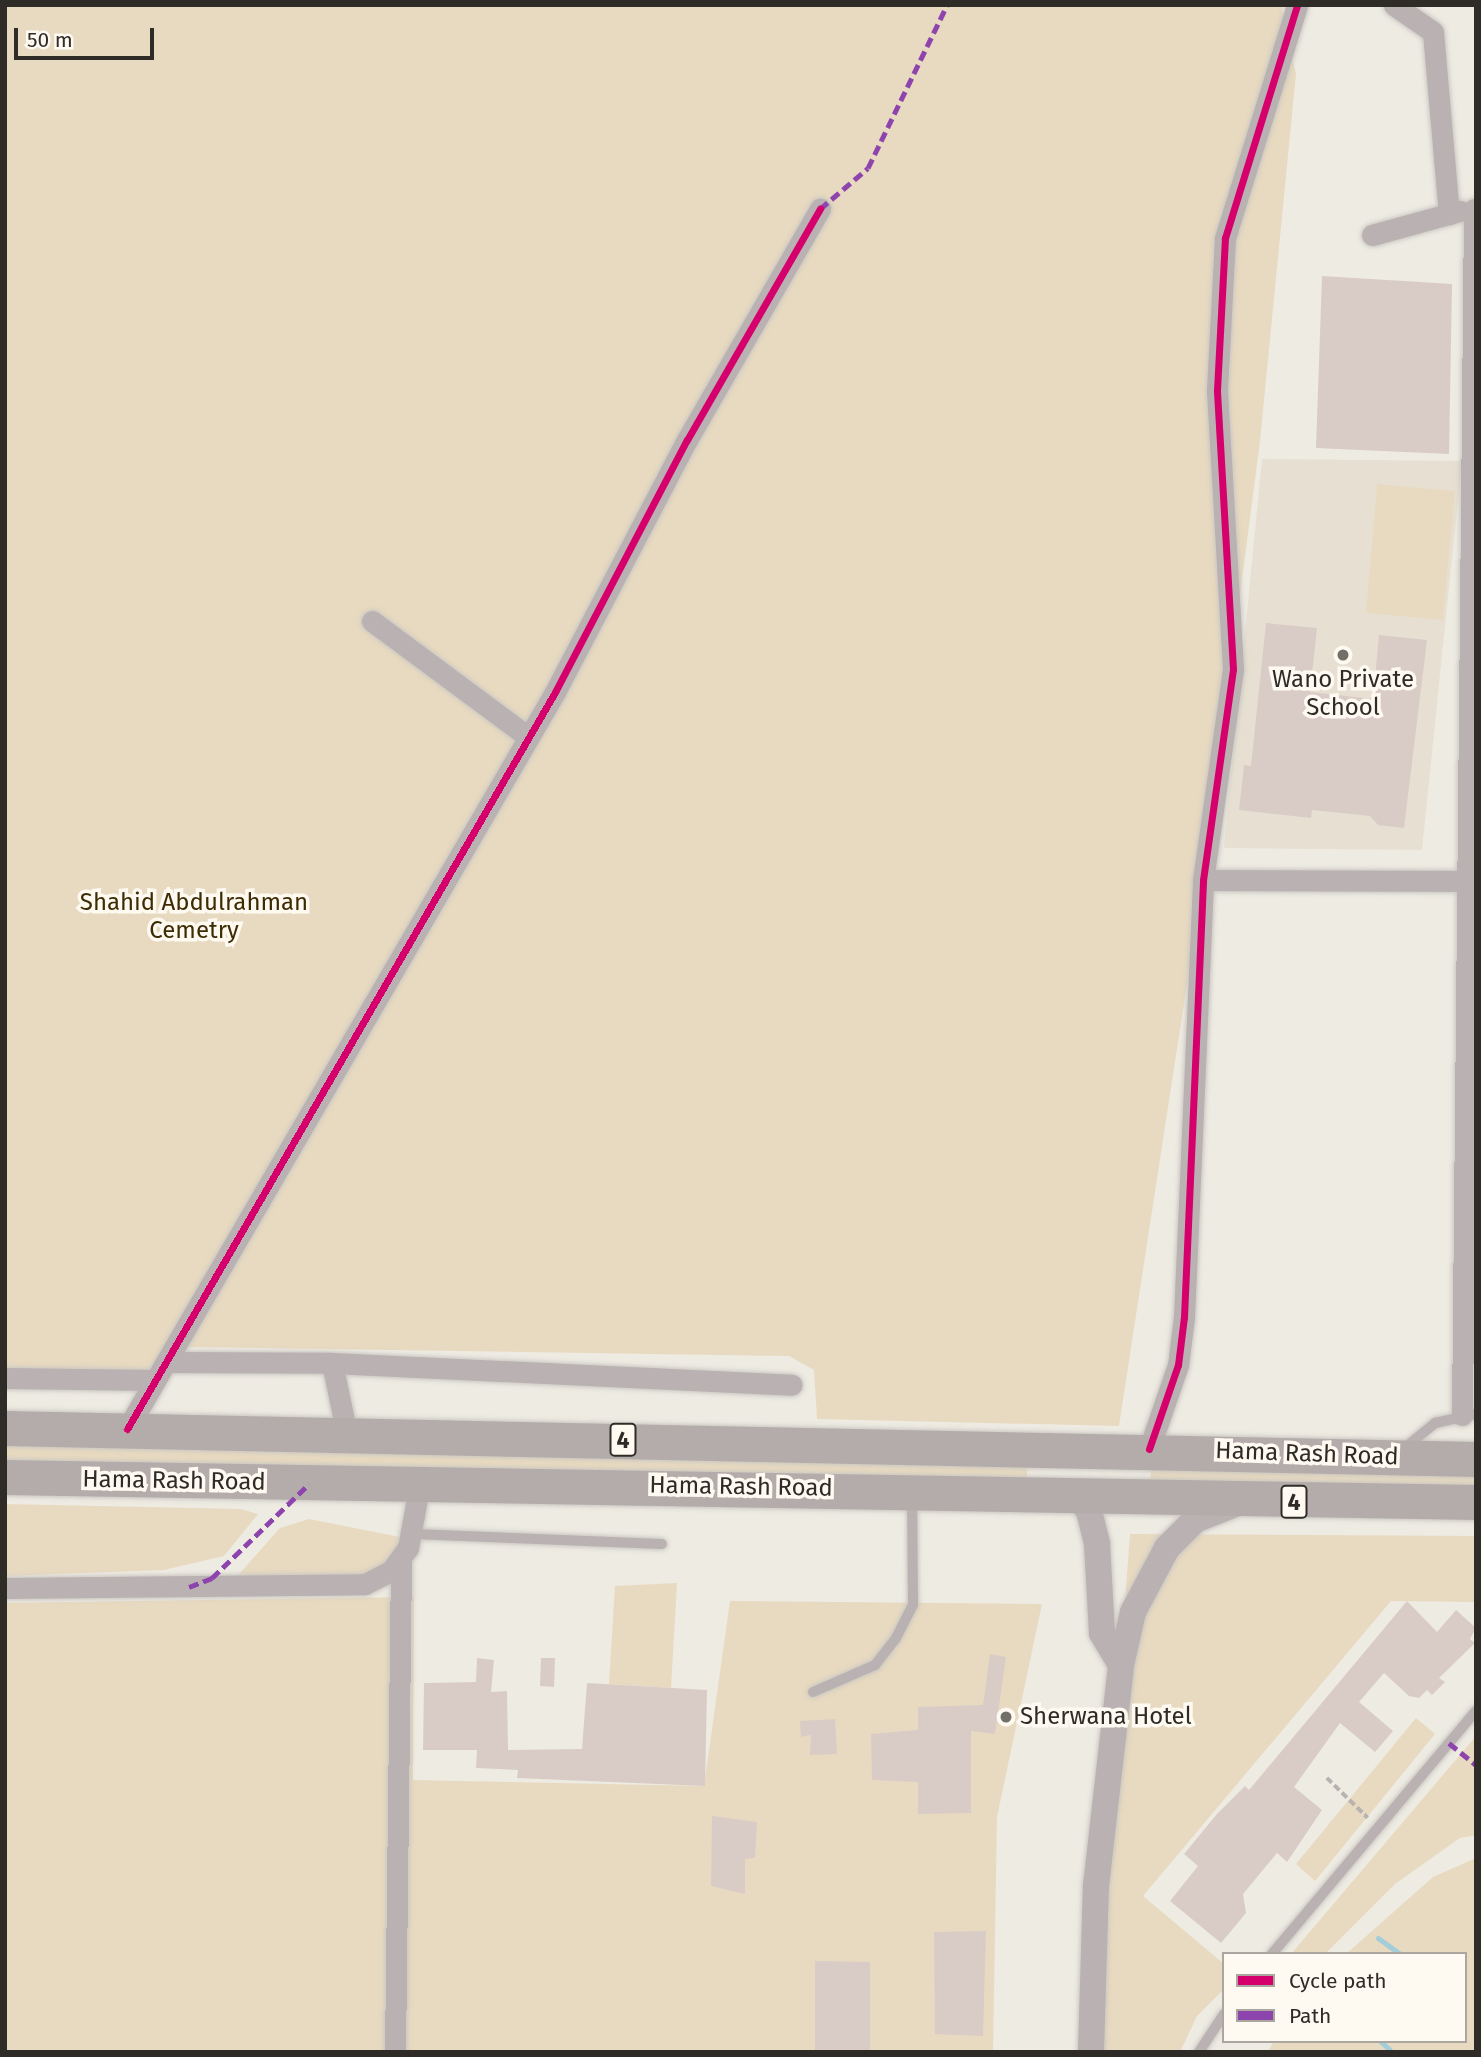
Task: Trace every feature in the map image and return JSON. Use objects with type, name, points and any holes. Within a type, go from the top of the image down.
[{"type":"highway","name":"Hama Rash Road","points":[[5,1427],[1149,1449],[1476,1460]]},
{"type":"highway","name":"Hama Rash Road","points":[[5,1477],[912,1490],[1241,1502],[1476,1502]]},
{"type":"street","points":[[1149,1449],[1178,1365],[1184,1317],[1203,880],[1233,669],[1217,390],[1225,238],[1297,5]]},
{"type":"street","points":[[1394,5],[1433,32],[1449,214]]},
{"type":"street","points":[[127,1429],[528,737],[687,440],[820,209]]},
{"type":"street","points":[[1372,235],[1475,209],[1469,1415]]},
{"type":"street","points":[[372,621],[528,737]]},
{"type":"street","points":[[1203,880],[1470,880]]},
{"type":"street","points":[[332,1363],[347,1435]]},
{"type":"street","points":[[5,1378],[332,1363],[791,1385]]},
{"type":"street","points":[[394,2052],[401,1560],[413,1534],[420,1482]]},
{"type":"street","points":[[1076,1495],[1089,1511],[1097,1544],[1102,1633],[1121,1665]]},
{"type":"street","points":[[1091,2052],[1096,1886],[1121,1665],[1133,1612],[1167,1548],[1195,1520],[1241,1502]]},
{"type":"street","points":[[5,1587],[351,1587],[379,1579],[401,1560]]},
{"type":"lane","points":[[1396,1457],[1424,1431],[1469,1415]]},
{"type":"lane","points":[[813,1692],[876,1665],[902,1627],[913,1604],[912,1490]]},
{"type":"lane","points":[[413,1534],[663,1544]]},
{"type":"lane","points":[[1274,1952],[1476,1712]]},
{"type":"lane","points":[[1199,2052],[1222,2017]]},
{"type":"path","points":[[1327,1778],[1378,1827]]},
{"type":"shaded area","name":"Wano Private School","points":[[1262,459],[1462,461],[1422,850],[1224,848]]},
{"type":"green space","name":"Shahid Abdulrahman Cemetry","points":[[5,5],[1281,5],[1296,74],[1260,441],[1203,880],[1119,1426],[817,1419],[814,1370],[789,1356],[185,1347],[148,1375],[5,1387]]},
{"type":"green space","points":[[1377,484],[1455,491],[1443,620],[1366,613]]},
{"type":"green space","points":[[5,1444],[1027,1465],[1027,1482],[5,1463]]},
{"type":"green space","points":[[1151,1468],[1476,1471],[1476,1491],[1150,1485]]},
{"type":"green space","points":[[5,1504],[241,1509],[258,1514],[224,1556],[164,1570],[5,1576]]},
{"type":"green space","points":[[309,1519],[400,1537],[397,1552],[379,1570],[348,1580],[281,1582],[239,1574],[280,1528]]},
{"type":"green space","points":[[1130,1534],[1476,1536],[1476,1602],[1391,1601],[1143,1896],[1222,1962],[1222,1991],[1197,2016],[1180,2052],[1091,2052]]},
{"type":"green space","points":[[677,1583],[671,1688],[609,1684],[615,1586]]},
{"type":"green space","points":[[414,1597],[413,1780],[704,1786],[730,1601],[1042,1604],[997,1817],[993,2052],[5,2052],[5,1603]]},
{"type":"green space","points":[[1416,1718],[1435,1734],[1315,1881],[1296,1864]]},
{"type":"green space","points":[[1476,1736],[1476,1835],[1460,1838],[1395,1884],[1327,1952],[1293,1952]]},
{"type":"green space","points":[[1476,1858],[1476,2052],[1268,2052],[1273,2043],[1467,2043],[1467,1952],[1348,1952],[1433,1877]]},
{"type":"building","points":[[1322,276],[1452,284],[1449,454],[1316,448]]},
{"type":"building","points":[[1266,623],[1317,628],[1310,692],[1373,699],[1379,635],[1427,640],[1404,828],[1378,825],[1370,816],[1312,810],[1311,818],[1239,810],[1244,765],[1251,766]]},
{"type":"building","points":[[1407,1601],[1437,1632],[1456,1610],[1476,1628],[1470,1639],[1475,1643],[1439,1678],[1445,1682],[1432,1695],[1427,1690],[1419,1698],[1409,1696],[1384,1673],[1359,1702],[1393,1731],[1375,1752],[1340,1723],[1294,1787],[1322,1810],[1287,1862],[1277,1853],[1243,1894],[1246,1913],[1221,1943],[1170,1901],[1198,1866],[1184,1854],[1217,1814],[1245,1786],[1249,1790]]},
{"type":"building","points":[[990,1654],[1006,1657],[995,1734],[971,1731],[971,1813],[918,1814],[918,1782],[872,1780],[871,1734],[918,1730],[918,1707],[983,1705]]},
{"type":"building","points":[[477,1658],[494,1660],[491,1692],[507,1691],[508,1750],[582,1749],[587,1683],[707,1690],[705,1786],[517,1778],[518,1770],[476,1768],[477,1750],[423,1750],[424,1683],[476,1682]]},
{"type":"building","points":[[541,1658],[555,1658],[554,1687],[540,1686]]},
{"type":"building","points":[[835,1719],[837,1754],[810,1755],[811,1735],[801,1737],[800,1721]]},
{"type":"building","points":[[712,1816],[757,1822],[755,1858],[745,1859],[745,1894],[711,1886]]},
{"type":"building","points":[[986,1931],[983,2036],[935,2034],[934,1932]]},
{"type":"building","points":[[815,1961],[870,1962],[870,2052],[815,2052]]},
{"type":"waterway","points":[[1378,1938],[1397,1952]]},
{"type":"waterway","points":[[1382,2043],[1390,2050]]},
{"type":"marked path","points":[[820,209],[868,168],[947,5]]},
{"type":"marked path","points":[[189,1587],[212,1578],[309,1484]]},
{"type":"marked path","points":[[1449,1743],[1476,1765]]},
{"type":"cycle path","points":[[1149,1449],[1178,1365],[1184,1317],[1203,880],[1233,669],[1217,390],[1225,238],[1297,5]]},
{"type":"cycle path","points":[[127,1429],[555,692],[687,440],[820,209]]},
{"type":"place","name":"Wano Private School","points":[[1343,655]]},
{"type":"place","name":"Sherwana Hotel","points":[[1006,1717]]}]
